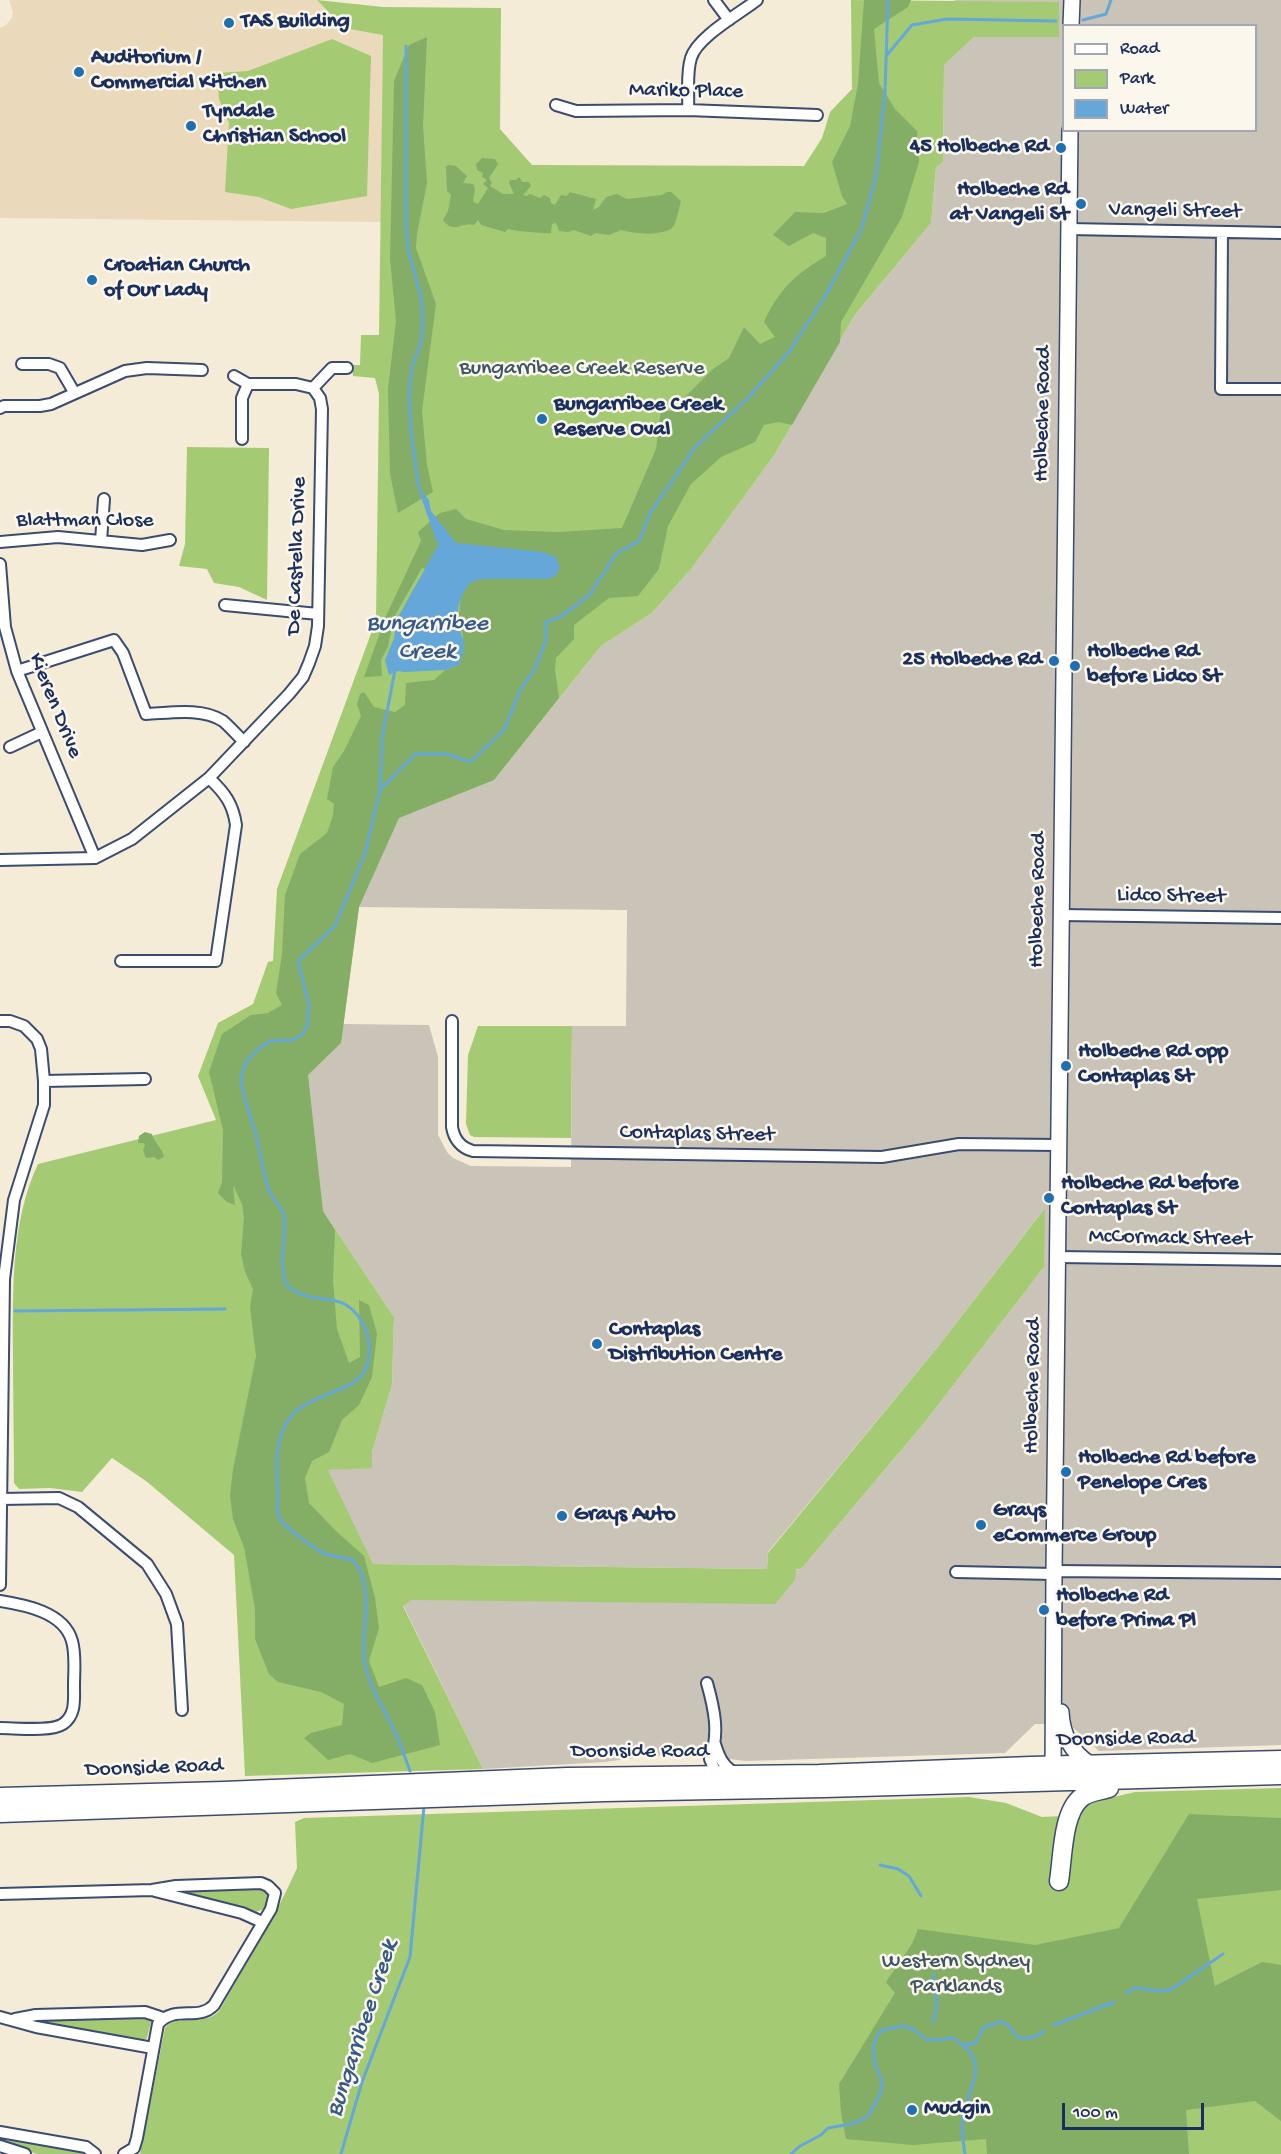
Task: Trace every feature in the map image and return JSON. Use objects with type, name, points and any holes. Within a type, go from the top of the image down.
[{"type":"main road","name":"Doonside Road","points":[[1053,1774],[1090,1764],[1281,1760]]},
{"type":"main road","name":"Doonside Road","points":[[0,1797],[224,1791],[567,1777],[678,1776],[713,1767],[739,1783]]},
{"type":"main road","name":"Doonside Road","points":[[0,1813],[739,1783],[1053,1774],[1131,1780],[1281,1775]]},
{"type":"main road","points":[[1059,1881],[1069,1817],[1075,1804],[1089,1793],[1131,1780]]},
{"type":"street","points":[[714,0],[729,20]]},
{"type":"street","points":[[688,110],[691,58],[700,44],[757,0]]},
{"type":"street","points":[[1071,24],[1072,0]]},
{"type":"street","name":"Mariko Place","points":[[556,105],[576,111],[688,110],[817,115]]},
{"type":"street","name":"Holbeche Road","points":[[1053,1774],[1070,132]]},
{"type":"street","name":"Vangeli Street","points":[[1069,230],[1281,233]]},
{"type":"street","points":[[1222,232],[1221,390],[1281,389]]},
{"type":"street","points":[[22,364],[49,364],[60,368],[74,393]]},
{"type":"street","points":[[234,376],[248,384],[296,384],[313,388],[332,368],[347,368]]},
{"type":"street","points":[[0,408],[51,404],[125,371],[136,369],[202,370]]},
{"type":"street","points":[[242,439],[242,398],[248,384]]},
{"type":"street","name":"De Castella Drive","points":[[0,860],[95,858],[132,838],[209,778],[303,677],[315,646],[318,614],[322,409],[320,398],[313,388]]},
{"type":"street","points":[[101,541],[104,499]]},
{"type":"street","name":"Blattman Close","points":[[0,542],[58,537],[142,545],[170,540]]},
{"type":"street","name":"Kieren Drive","points":[[0,564],[5,627],[16,671],[95,858]]},
{"type":"street","points":[[225,605],[318,614]]},
{"type":"street","points":[[16,671],[114,640],[123,654],[146,714],[193,712],[212,716],[222,721],[244,741]]},
{"type":"street","points":[[10,747],[42,732]]},
{"type":"street","points":[[121,961],[216,961],[236,825],[233,808],[224,792],[209,778]]},
{"type":"street","name":"Lidco Street","points":[[1061,915],[1281,918]]},
{"type":"street","points":[[0,1021],[10,1021],[24,1026],[37,1039],[41,1049],[44,1081],[44,1105],[14,1200],[4,1279],[0,1586]]},
{"type":"street","name":"Contaplas Street","points":[[452,1021],[453,1134],[461,1145],[473,1151],[882,1157],[959,1144],[1059,1145]]},
{"type":"street","points":[[44,1081],[145,1079]]},
{"type":"street","name":"McCormack Street","points":[[1058,1257],[1281,1260]]},
{"type":"street","points":[[1,1499],[59,1498],[78,1507],[147,1564],[166,1594],[177,1624],[182,1710]]},
{"type":"street","points":[[956,1572],[1281,1574]]},
{"type":"street","points":[[0,1601],[29,1605],[42,1611],[65,1627],[72,1638],[75,1652],[73,1714],[67,1722],[55,1727],[0,1728]]},
{"type":"street","name":"Holbeche Road","points":[[1054,1671],[1060,1693],[1062,1727],[1065,1735],[1074,1752],[1090,1764]]},
{"type":"street","points":[[706,1683],[716,1716],[713,1767]]},
{"type":"street","points":[[715,1744],[722,1762],[739,1783]]},
{"type":"street","points":[[0,1894],[152,1890],[176,1886],[261,1883],[275,1893],[272,1908],[209,2010],[201,2013],[174,2013],[163,2018],[157,2027],[137,2138],[134,2148],[124,2154]]},
{"type":"street","points":[[152,1890],[243,1913],[262,1922]]},
{"type":"street","points":[[12,2019],[36,2015],[145,2012],[163,2018]]},
{"type":"street","points":[[0,2017],[36,2027],[153,2048]]},
{"type":"street","points":[[0,2132],[86,2147],[95,2154]]},
{"type":"street","points":[[0,2146],[25,2154]]},
{"type":"shaded area","name":"Tyndale Christian School","points":[[9,0],[317,0],[344,28],[383,34],[381,222],[0,218],[0,28],[12,18],[13,12]]},
{"type":"shaded area","points":[[953,0],[1281,0],[1281,1745],[1099,1751],[1069,1724],[1035,1724],[1005,1753],[746,1761],[688,1754],[605,1762],[483,1769],[403,1605],[412,1600],[801,1569],[925,1422],[1044,1267],[1044,1209],[937,1348],[768,1552],[767,1569],[373,1564],[327,1470],[372,1467],[372,1452],[392,1385],[394,1317],[323,1211],[308,1075],[341,1043],[343,1024],[429,1025],[438,1057],[438,1135],[453,1158],[471,1166],[571,1167],[572,1026],[626,1026],[627,910],[359,907],[399,818],[494,780],[601,646],[652,613],[692,568],[775,454],[854,316],[931,223],[936,168],[943,162],[944,65],[974,37],[1058,37]]},
{"type":"green space","name":"Bungarribee Creek Reserve","points":[[317,0],[383,7],[501,8],[500,129],[532,165],[804,166],[822,138],[830,112],[852,89],[851,0],[1059,2],[1059,37],[974,37],[944,65],[943,162],[936,168],[931,223],[854,316],[775,454],[692,568],[652,613],[601,646],[494,780],[399,818],[359,907],[341,1043],[308,1075],[323,1211],[394,1317],[392,1385],[372,1452],[372,1468],[328,1470],[373,1564],[767,1569],[768,1553],[937,1348],[1045,1208],[1044,1267],[925,1422],[801,1569],[796,1569],[795,1580],[775,1604],[412,1600],[403,1606],[483,1769],[245,1776],[234,1555],[146,1481],[112,1458],[82,1492],[50,1488],[19,1489],[14,1483],[15,1260],[22,1210],[38,1164],[216,1120],[198,1076],[218,1023],[253,1004],[268,962],[273,961],[277,889],[376,620],[379,394],[375,378],[353,376],[352,365],[360,365],[361,335],[379,335],[383,35],[344,28]]},
{"type":"green space","points":[[864,0],[911,0],[908,7],[874,29],[879,83],[895,109],[917,131],[919,162],[902,217],[841,322],[840,342],[792,425],[779,422],[764,425],[755,442],[721,457],[691,484],[668,526],[659,569],[638,596],[609,598],[574,625],[574,639],[556,658],[555,670],[559,698],[494,780],[399,818],[359,907],[341,1043],[308,1075],[323,1211],[335,1230],[333,1281],[337,1329],[349,1363],[360,1357],[359,1300],[369,1305],[377,1334],[372,1377],[359,1405],[342,1420],[329,1452],[312,1461],[305,1478],[309,1503],[364,1556],[375,1598],[379,1628],[369,1661],[379,1687],[406,1678],[422,1685],[435,1712],[440,1745],[372,1763],[350,1754],[328,1760],[304,1738],[311,1733],[342,1725],[344,1704],[321,1692],[278,1682],[269,1674],[255,1639],[255,1609],[244,1547],[233,1519],[230,1495],[233,1469],[256,1356],[250,1307],[253,1289],[245,1272],[241,1254],[244,1218],[242,1204],[233,1185],[235,1205],[227,1202],[218,1193],[222,1182],[223,1130],[209,1072],[222,1034],[251,1015],[268,1013],[282,1005],[276,993],[282,954],[285,895],[300,854],[327,833],[334,804],[327,799],[333,767],[344,751],[361,716],[357,704],[360,694],[364,692],[374,707],[395,712],[405,705],[406,683],[434,680],[445,670],[459,665],[463,635],[458,624],[461,594],[444,574],[422,568],[394,617],[388,647],[381,660],[382,676],[364,677],[386,616],[421,541],[418,532],[440,513],[456,509],[466,519],[504,530],[559,532],[622,528],[656,449],[661,410],[671,411],[713,369],[729,358],[744,327],[760,344],[775,337],[764,322],[776,300],[789,284],[826,256],[826,238],[813,233],[789,246],[773,235],[795,212],[824,213],[847,204],[842,196],[832,162],[850,126],[858,84]]},
{"type":"green space","points":[[427,37],[423,126],[427,183],[416,248],[436,304],[422,411],[427,465],[433,492],[398,513],[390,474],[388,389],[396,321],[390,259],[394,81],[409,45]]},
{"type":"green space","points":[[332,39],[371,56],[367,196],[291,209],[259,197],[225,192],[229,123],[219,99],[217,73],[248,71]]},
{"type":"green space","points":[[482,158],[495,159],[498,164],[489,178],[492,183],[490,186],[503,194],[514,194],[509,183],[510,180],[516,180],[519,177],[522,182],[529,182],[531,186],[523,195],[530,194],[540,198],[544,195],[550,198],[551,203],[555,205],[561,195],[567,196],[570,192],[596,199],[593,210],[599,207],[606,197],[617,194],[627,199],[671,192],[681,201],[675,224],[671,229],[659,233],[621,230],[609,235],[596,233],[591,236],[574,230],[559,231],[556,223],[552,224],[551,233],[508,229],[505,232],[481,225],[478,220],[474,225],[451,227],[443,220],[448,211],[451,195],[447,191],[446,167],[456,166],[467,176],[463,183],[473,184],[475,189],[473,202],[478,204],[488,188],[483,184],[487,180],[482,177],[483,173],[477,170],[476,164]]},
{"type":"green space","points":[[187,447],[269,448],[267,600],[239,587],[214,583],[207,569],[179,566],[185,544]]},
{"type":"green space","points":[[478,1026],[572,1026],[571,1138],[474,1137],[470,1135],[466,1124],[468,1055]]},
{"type":"green space","points":[[145,1132],[152,1134],[164,1157],[158,1160],[154,1157],[146,1158],[143,1150],[145,1145],[138,1143],[139,1136]]},
{"type":"green space","name":"Western Sydney Parklands","points":[[1281,1788],[1281,2154],[140,2154],[165,2028],[176,2021],[206,2019],[219,2011],[270,1923],[297,1868],[295,1822],[304,1818],[969,1797],[1006,1803],[1042,1817],[1063,1816],[1097,1801],[1135,1792]]},
{"type":"green space","points":[[1189,1814],[1281,1818],[1281,1890],[1197,1899],[1215,1986],[1262,1962],[1281,1965],[1281,2121],[1255,2101],[1186,2110],[1189,2154],[987,2154],[986,2139],[913,2145],[846,2139],[839,2084],[895,1993],[886,1982],[912,1944],[918,1929],[1035,1945],[1119,1928]]},
{"type":"green space","points":[[261,1888],[267,1892],[269,1901],[266,1908],[256,1912],[178,1894],[176,1890]]},
{"type":"green space","points":[[143,2016],[149,2018],[151,2022],[147,2038],[141,2041],[35,2022],[35,2020]]},
{"type":"green space","points":[[0,2136],[82,2150],[89,2154],[37,2154],[0,2142]]},
{"type":"water","name":"Bungarribee Creek","points":[[417,486],[429,500],[431,511],[456,543],[543,552],[556,557],[560,569],[554,577],[547,579],[484,579],[471,582],[464,591],[458,612],[458,623],[464,646],[459,665],[445,670],[398,671],[389,675],[385,660],[394,638],[397,619],[438,545]]},
{"type":"waterway","name":"Bungarribee Creek","points":[[410,1771],[395,1732],[371,1685],[365,1665],[366,1593],[360,1570],[353,1560],[326,1554],[316,1549],[290,1530],[278,1516],[277,1452],[287,1422],[301,1407],[356,1381],[367,1365],[369,1342],[358,1316],[349,1307],[339,1302],[306,1296],[285,1283],[282,1262],[285,1222],[283,1212],[270,1193],[266,1181],[241,1078],[246,1062],[257,1050],[270,1041],[293,1040],[302,1035],[307,1027],[309,1005],[298,961],[335,926],[365,853],[380,790],[415,754],[447,754],[470,762],[504,730],[520,690],[535,669],[546,639],[546,622],[562,616],[590,594],[616,554],[640,540],[649,515],[695,447],[747,399],[789,352],[824,298],[862,228],[876,176],[885,93],[888,0]]},
{"type":"waterway","points":[[1083,20],[1106,14],[1111,0]]},
{"type":"waterway","points":[[887,55],[912,25],[947,19],[1056,21]]},
{"type":"waterway","points":[[406,46],[406,224],[408,249],[421,297],[423,321],[421,343],[412,366],[409,396],[411,433],[419,489]]},
{"type":"waterway","points":[[380,788],[382,738],[395,670]]},
{"type":"waterway","points":[[15,1311],[225,1309]]},
{"type":"waterway","name":"Bungarribee Creek","points":[[341,2154],[362,2082],[410,1957],[424,1806]]},
{"type":"waterway","points":[[880,1865],[898,1869],[909,1876],[921,1896]]},
{"type":"waterway","points":[[1127,1993],[1134,1988],[1162,1991],[1172,1989],[1223,1954]]},
{"type":"waterway","points":[[933,1974],[937,2005],[933,2022]]},
{"type":"waterway","points":[[1054,2025],[1114,2002]]},
{"type":"waterway","points":[[964,2045],[976,2043],[983,2028],[1000,2022],[1007,2024],[1017,2037],[1021,2038],[1031,2038],[1044,2031]]},
{"type":"waterway","points":[[791,2154],[828,2128],[856,2123],[869,2115],[881,2092],[882,2082],[875,2064],[873,2047],[882,2030],[903,2026],[915,2030],[925,2039],[953,2038],[971,2054],[975,2063],[975,2071],[963,2116],[965,2154]]},
{"type":"place","name":"TAS Building","points":[[229,23]]},
{"type":"place","name":"Auditorium / Commercial Kitchen","points":[[79,72]]},
{"type":"place","name":"Tyndale Christian School","points":[[191,126]]},
{"type":"place","name":"45 Holbeche Rd","points":[[1061,148]]},
{"type":"place","name":"Holbeche Rd at Vangeli St","points":[[1081,204]]},
{"type":"place","name":"Croatian Church of Our Lady","points":[[92,280]]},
{"type":"place","name":"Bungarribee Creek Reserve Oval","points":[[542,419]]},
{"type":"place","name":"25 Holbeche Rd","points":[[1054,661]]},
{"type":"place","name":"Holbeche Rd before Lidco St","points":[[1075,666]]},
{"type":"place","name":"Holbeche Rd opp Contaplas St","points":[[1066,1066]]},
{"type":"place","name":"Holbeche Rd before Contaplas St","points":[[1049,1198]]},
{"type":"place","name":"Contaplas Distribution Centre","points":[[597,1344]]},
{"type":"place","name":"Holbeche Rd before Penelope Cres","points":[[1066,1472]]},
{"type":"place","name":"Grays Auto","points":[[562,1516]]},
{"type":"place","name":"Grays eCommerce Group","points":[[981,1525]]},
{"type":"place","name":"Holbeche Rd before Prima Pl","points":[[1044,1610]]},
{"type":"place","name":"Mudgin","points":[[912,2110]]}]
